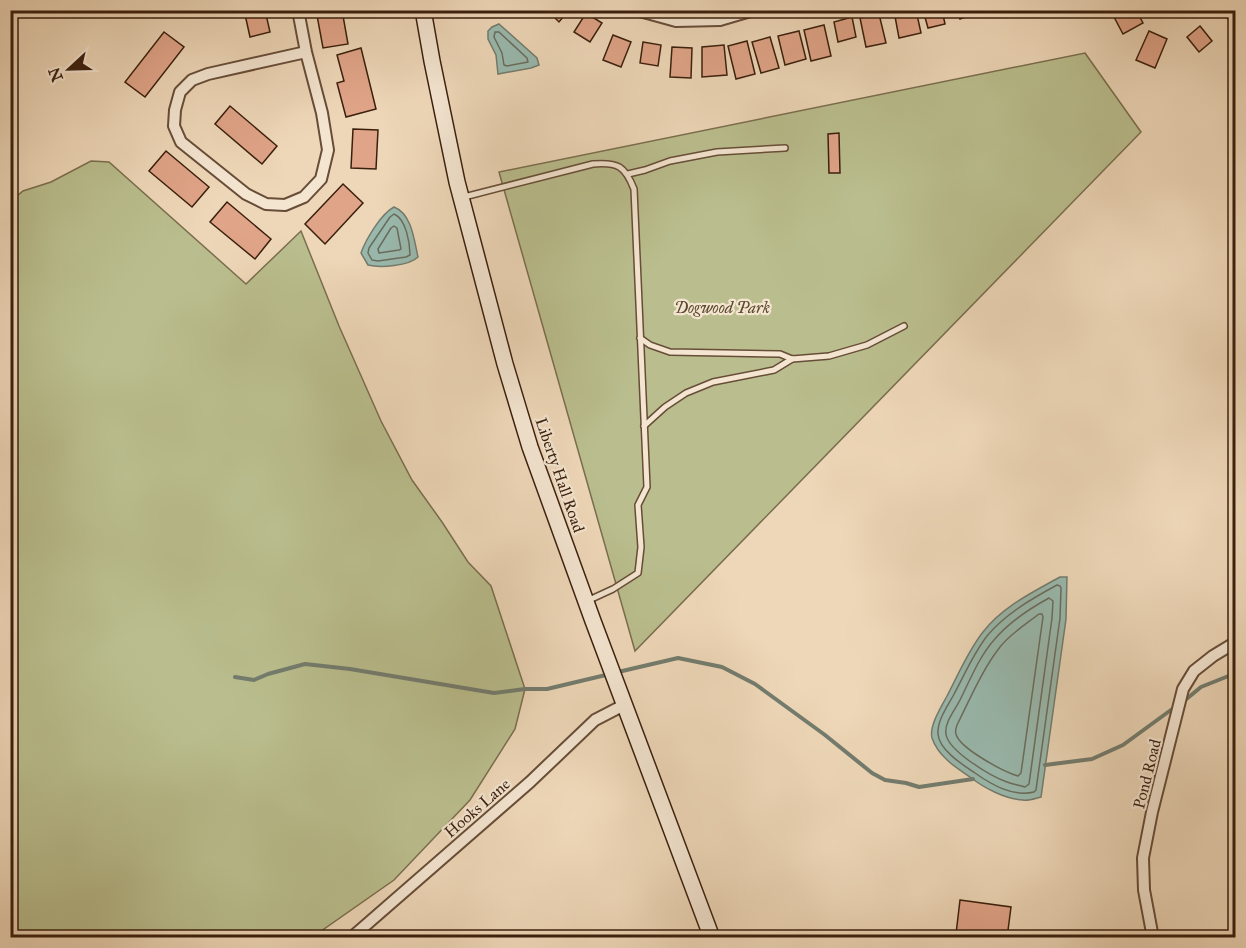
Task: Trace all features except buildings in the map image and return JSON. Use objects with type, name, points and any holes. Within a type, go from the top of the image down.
[{"type":"main road","name":"Liberty Hall Road","points":[[423,10],[461,198],[504,364],[530,447],[586,602],[712,938]]},
{"type":"street","points":[[298,10],[322,113],[328,150],[321,179],[304,197],[285,205],[266,204],[246,194],[181,142],[174,126],[175,110],[180,92],[192,80],[208,74],[306,52]]},
{"type":"street","points":[[636,10],[676,21],[720,20],[754,10]]},
{"type":"street","name":"Pond Road","points":[[1154,938],[1144,890],[1143,858],[1152,812],[1183,689],[1194,671],[1236,642]]},
{"type":"street","name":"Hooks Lane","points":[[351,938],[530,782],[595,720],[624,705]]},
{"type":"lane","points":[[628,174],[670,160],[717,152],[785,148]]},
{"type":"lane","points":[[461,198],[593,164],[605,163],[619,166],[628,174],[634,189],[646,487],[638,506],[641,547],[638,573],[586,602]]},
{"type":"lane","points":[[644,426],[665,407],[686,393],[713,382],[774,370],[792,359],[829,356],[867,345],[904,326]]},
{"type":"lane","points":[[640,338],[650,345],[670,352],[780,354],[792,359]]},
{"type":"green space","name":"Dogwood Park","points":[[1085,53],[1141,132],[635,651],[499,172]]},
{"type":"green space","points":[[91,161],[109,162],[246,284],[301,231],[339,326],[381,421],[412,480],[468,562],[491,586],[525,689],[515,729],[470,800],[394,880],[317,934],[316,937],[11,937],[11,201],[23,191],[51,182]]},
{"type":"water","points":[[499,24],[537,58],[539,65],[498,74],[496,55],[488,39],[488,31]]},
{"type":"water","points":[[394,207],[405,215],[408,221],[418,257],[394,266],[368,265],[361,253],[363,247],[379,221]]},
{"type":"water","points":[[1060,577],[1067,577],[1066,619],[1041,797],[1028,800],[1016,799],[988,789],[948,760],[938,750],[932,738],[932,728],[964,663],[983,632],[999,615],[1029,594]]},
{"type":"waterway","points":[[618,672],[678,658],[722,667],[755,684],[872,773],[885,780],[919,787],[973,779]]},
{"type":"waterway","points":[[235,677],[254,680],[305,664],[350,669],[494,693],[547,689],[610,674]]},
{"type":"waterway","points":[[1184,701],[1201,687],[1236,673]]},
{"type":"waterway","points":[[1045,765],[1092,759],[1123,745],[1175,707]]}]
